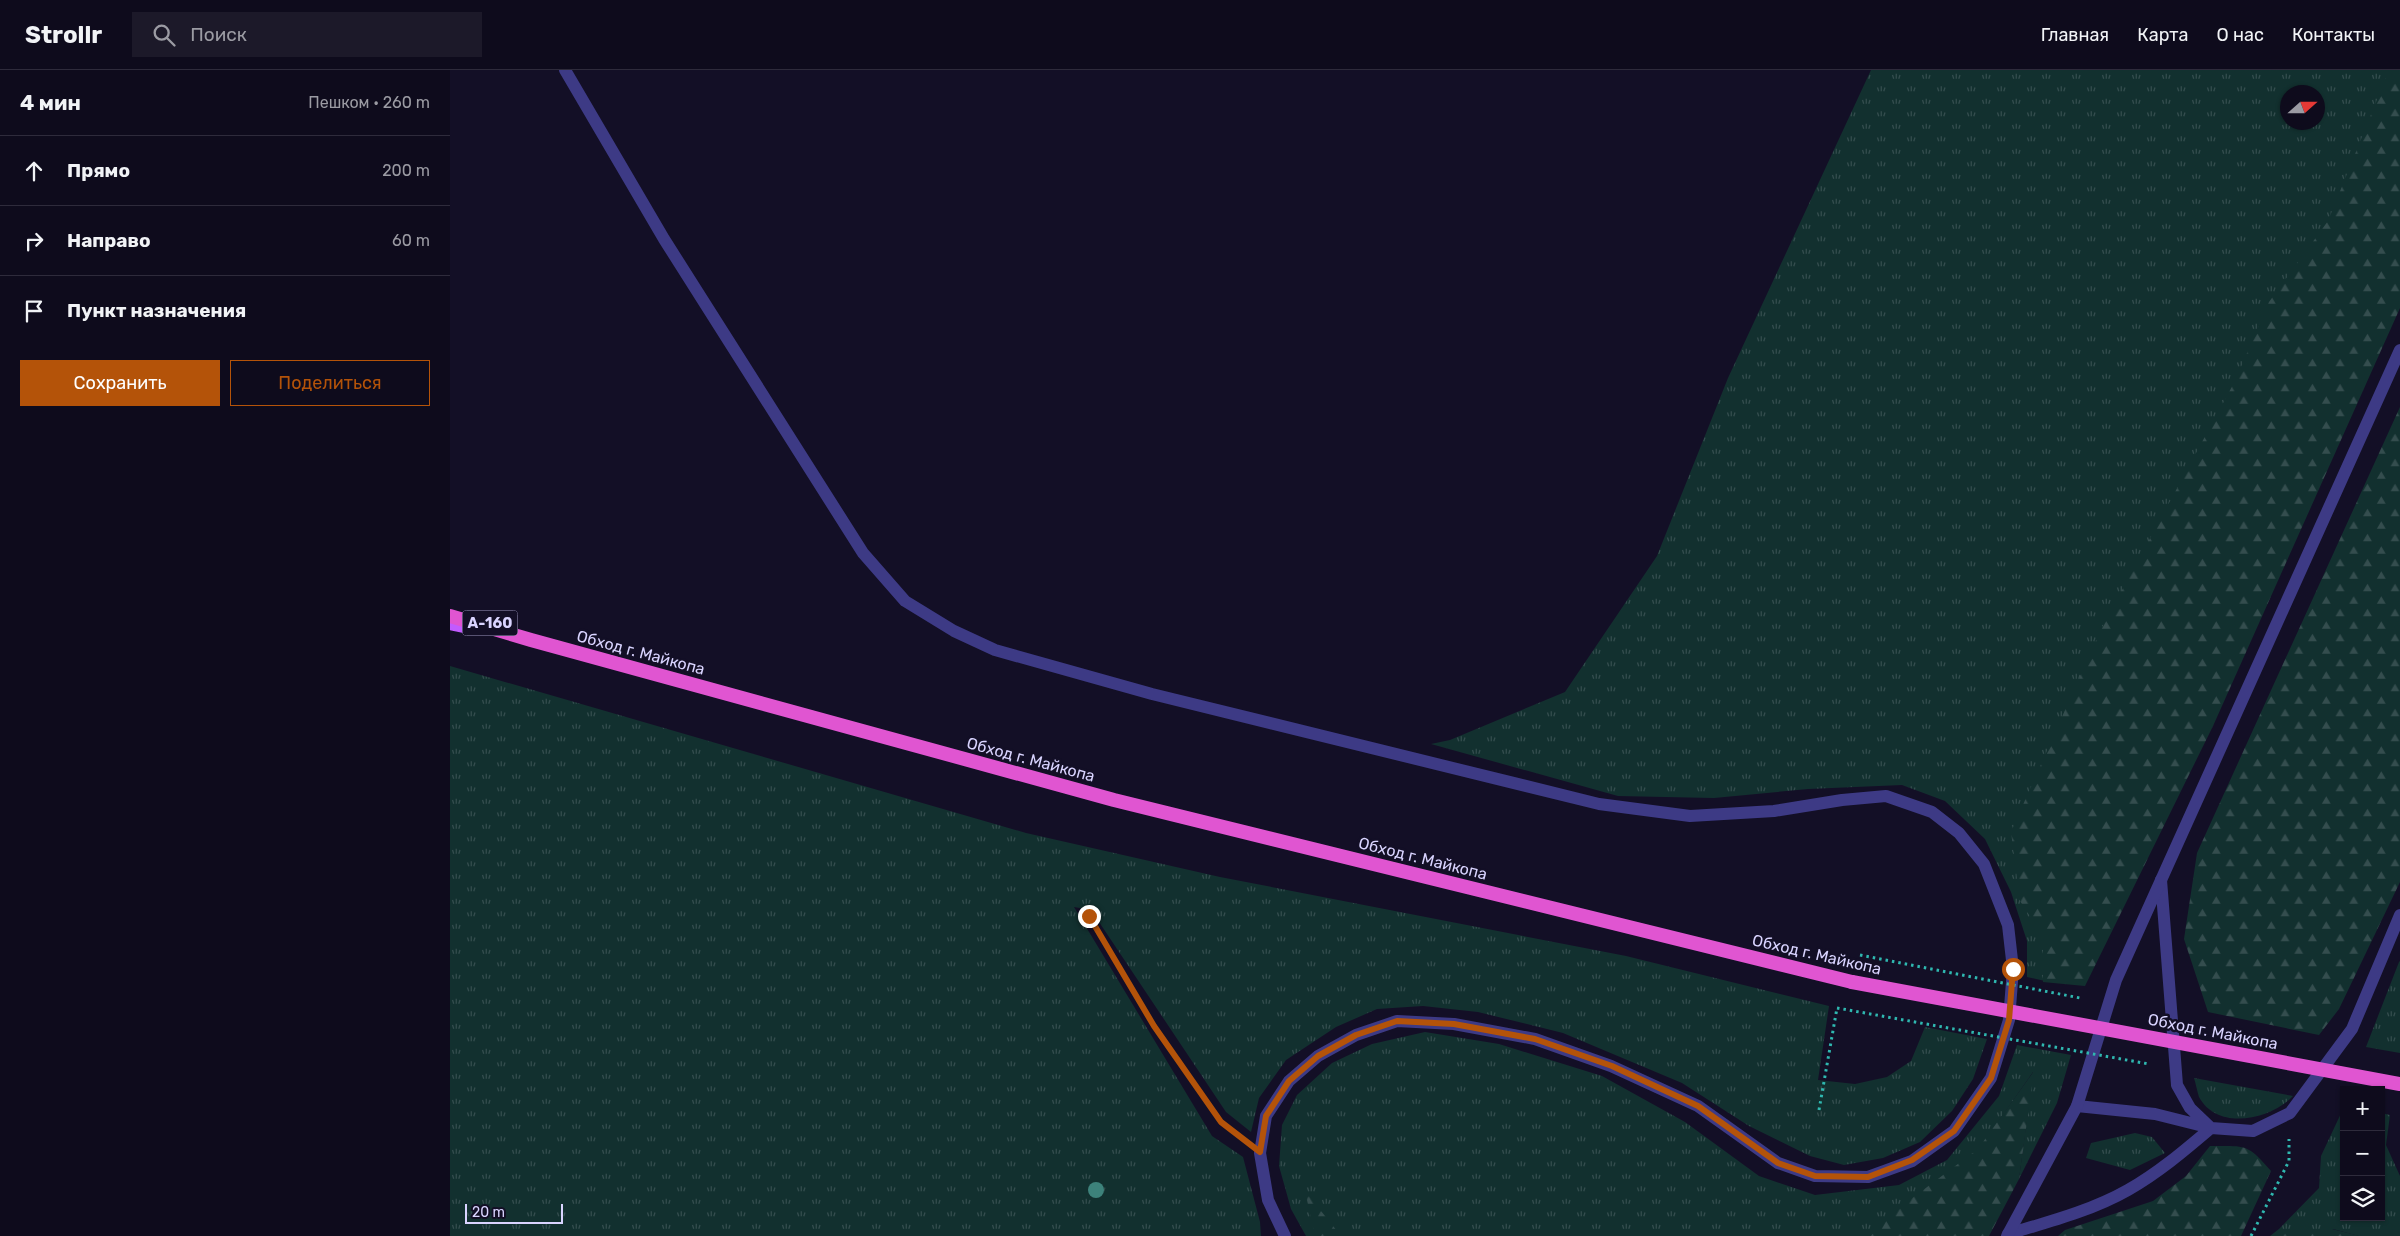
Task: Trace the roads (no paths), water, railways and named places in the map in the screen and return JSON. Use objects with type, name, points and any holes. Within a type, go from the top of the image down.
[{"type":"highway","name":"А-160","points":[[450,606],[531,640]]},
{"type":"highway","name":"Обход г. Майкопа","points":[[450,616],[1114,800],[1852,982],[2400,1084]]},
{"type":"main road","points":[[450,610],[531,640]]},
{"type":"main road","points":[[450,624],[531,640]]},
{"type":"street","points":[[565,70],[664,239],[863,553],[905,600],[954,631],[995,650],[1152,694],[1599,804],[1690,816],[1774,811],[1842,800],[1886,796],[1932,812],[1959,832],[1984,864],[2008,925],[2013,969],[2009,1020],[1991,1078],[1954,1131],[1912,1160],[1868,1177],[1815,1176],[1778,1163],[1698,1106],[1612,1066],[1535,1039],[1454,1024],[1397,1021],[1356,1035],[1318,1056],[1289,1081],[1266,1116],[1260,1152],[1268,1200],[1286,1236]]},
{"type":"street","points":[[2008,1235],[2077,1106],[2116,980],[2400,350]]},
{"type":"street","points":[[2161,880],[2177,1085],[2190,1108],[2211,1128]]},
{"type":"street","points":[[2077,1106],[2155,1114],[2211,1128],[2253,1131],[2290,1113],[2352,1029],[2400,915]]},
{"type":"street","points":[[2008,1235],[2074,1214],[2127,1191],[2173,1160],[2211,1128]]}]
